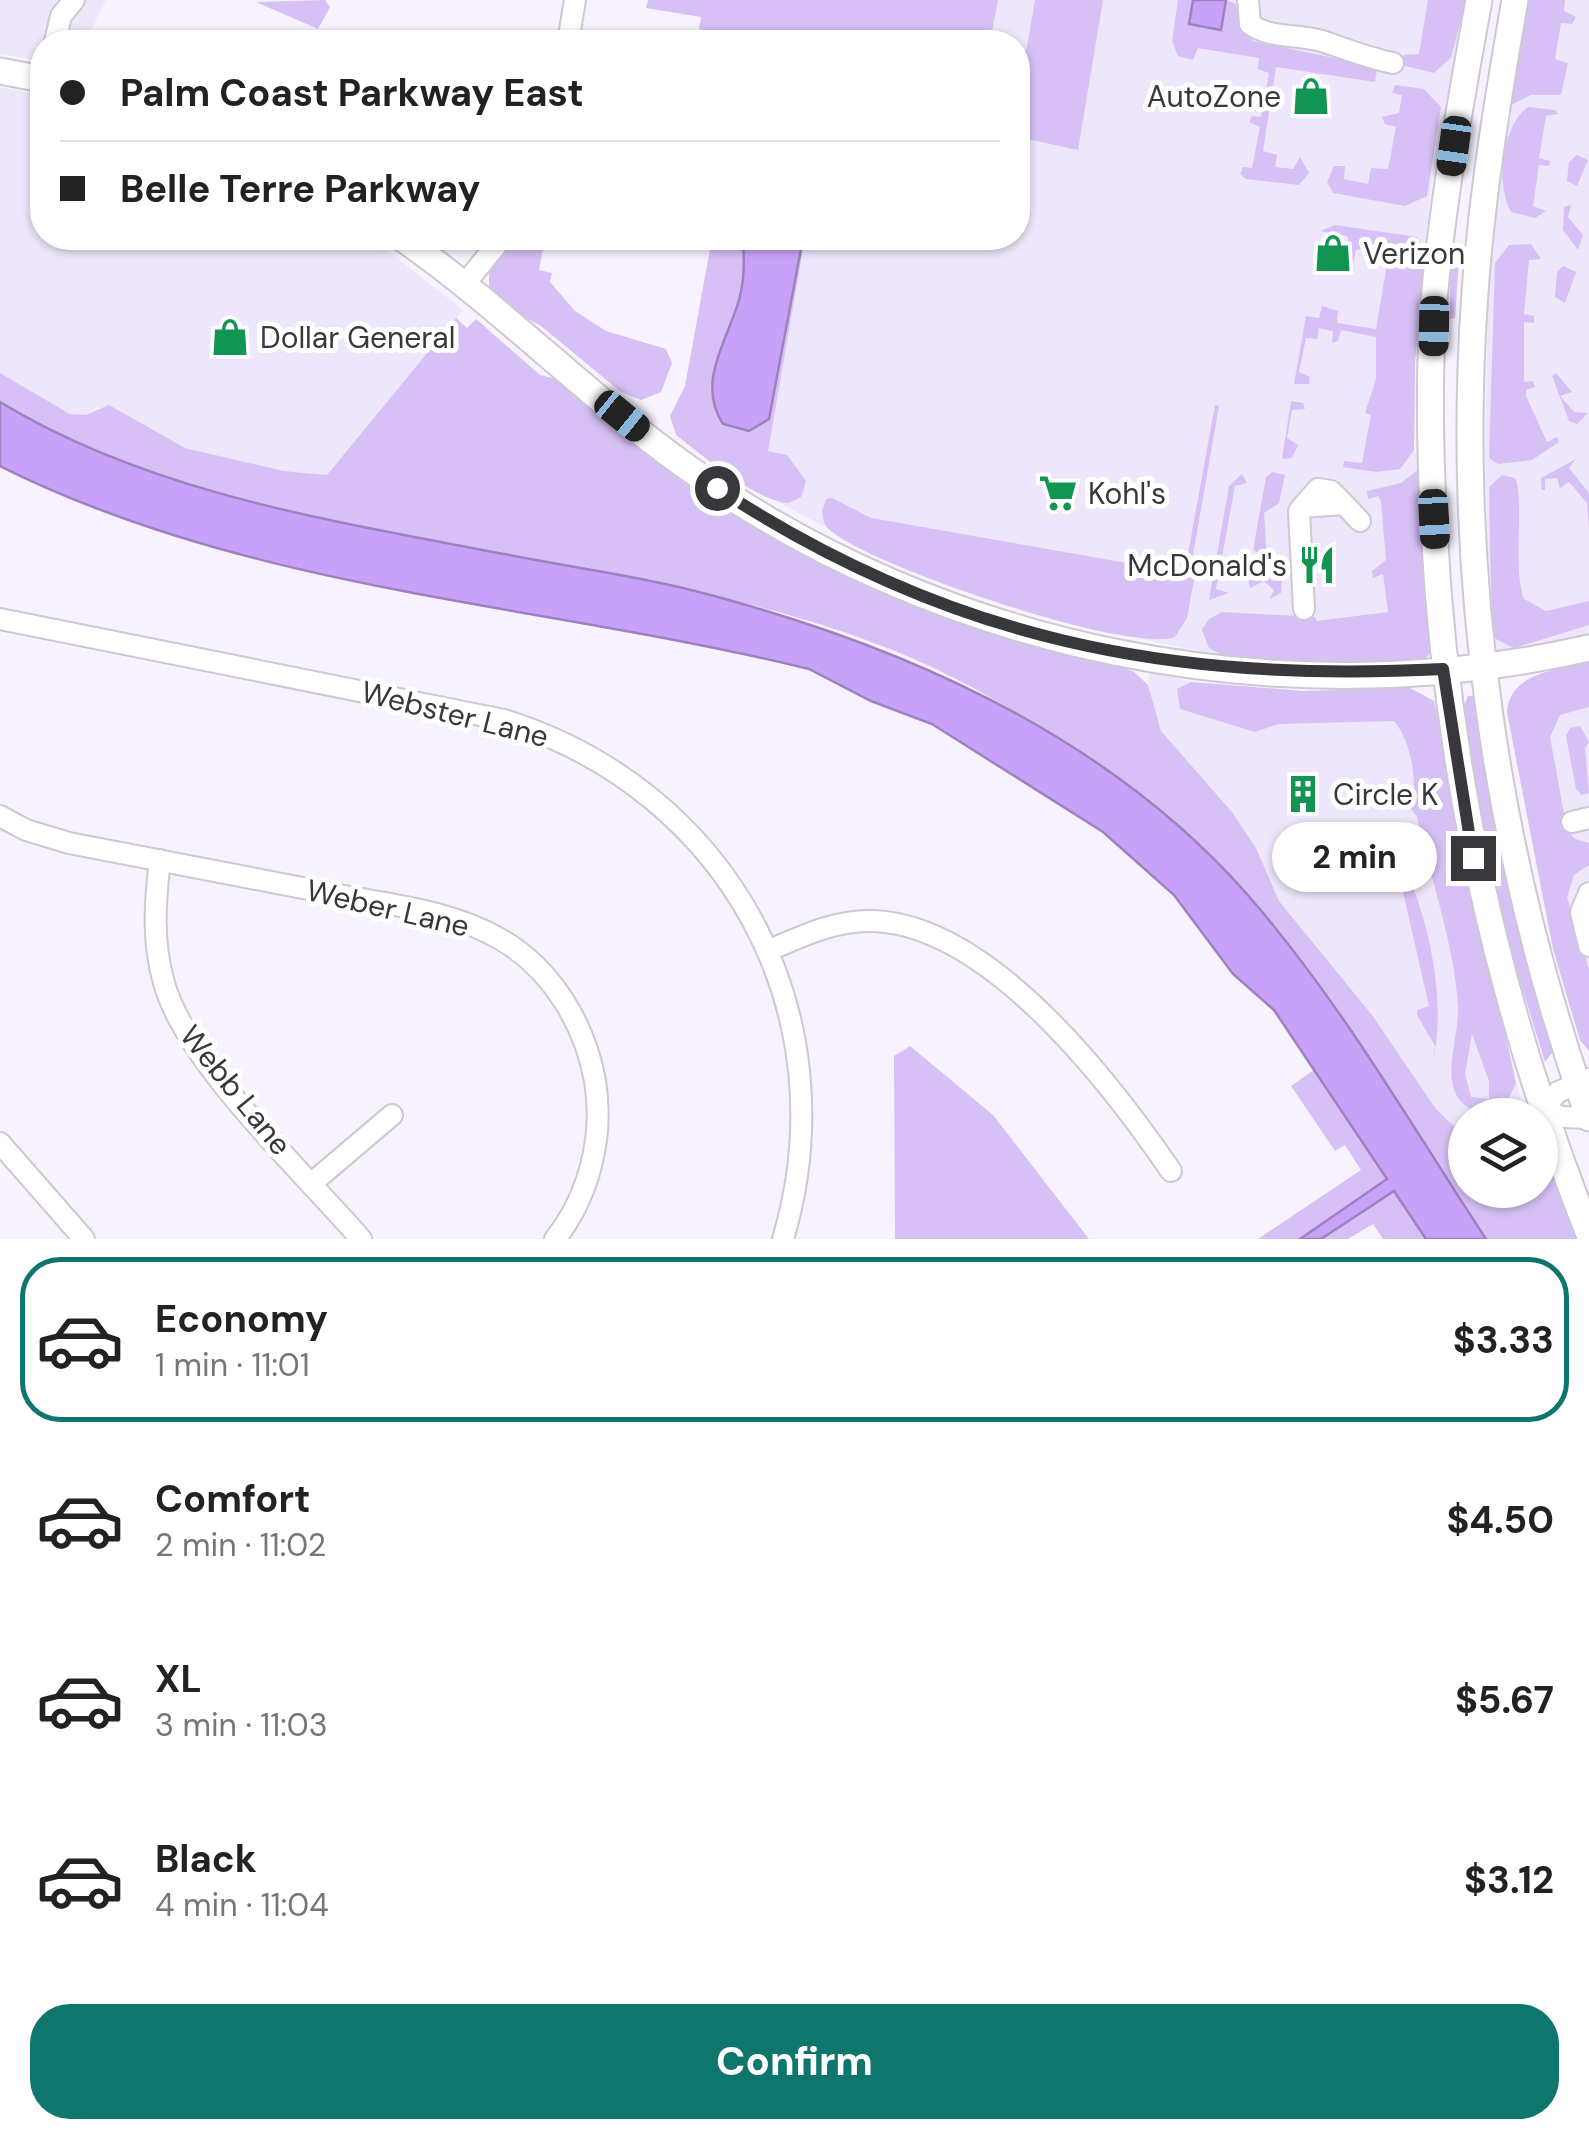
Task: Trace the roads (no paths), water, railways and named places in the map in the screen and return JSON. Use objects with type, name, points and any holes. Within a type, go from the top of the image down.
[{"type":"main road","points":[[1479,0],[1434,302],[1432,489],[1443,669],[1485,915],[1539,1098]]},
{"type":"main road","points":[[1515,0],[1484,199],[1472,356],[1472,516],[1483,667],[1518,870],[1583,1081],[1589,1118]]},
{"type":"main road","points":[[0,71],[30,77]]},
{"type":"main road","points":[[418,250],[652,442],[717,488],[820,549],[916,594],[1045,636],[1186,665],[1308,673],[1443,669],[1517,665],[1589,648]]},
{"type":"main road","points":[[1558,1152],[1589,1234]]},
{"type":"street","points":[[570,30],[575,0]]},
{"type":"street","points":[[1248,0],[1250,24],[1261,31],[1322,41],[1346,54],[1393,63]]},
{"type":"street","points":[[58,30],[61,16],[72,4]]},
{"type":"street","points":[[71,30],[72,4]]},
{"type":"street","points":[[464,286],[492,250]]},
{"type":"street","points":[[1304,610],[1298,523],[1302,507],[1318,489],[1331,492],[1360,521]]},
{"type":"street","name":"Webster Lane","points":[[0,619],[470,712],[564,742],[619,774],[687,830],[729,880],[768,951],[793,1030],[802,1099],[797,1178],[782,1239]]},
{"type":"street","name":"Weber Lane","points":[[0,816],[52,838],[450,918],[501,939],[529,960],[572,1014],[585,1044],[596,1090],[593,1160],[577,1206],[556,1239]]},
{"type":"street","name":"Webb Lane","points":[[160,860],[156,945],[176,1016],[209,1065],[361,1239]]},
{"type":"street","points":[[1589,893],[1580,908],[1589,946]]},
{"type":"street","points":[[768,951],[831,926],[865,921],[907,926],[945,940],[1000,980],[1062,1036],[1121,1103],[1171,1170]]},
{"type":"street","points":[[1552,1098],[1583,1081]]},
{"type":"street","points":[[312,1183],[392,1115]]},
{"type":"street","points":[[1558,1115],[1589,1118]]},
{"type":"street","points":[[0,1143],[84,1239]]},
{"type":"place","name":"AutoZone","points":[[1311,96]]},
{"type":"place","name":"Verizon","points":[[1333,253]]},
{"type":"place","name":"Dollar General","points":[[230,337]]},
{"type":"place","name":"Kohl's","points":[[1058,493]]},
{"type":"place","name":"McDonald's","points":[[1317,565]]},
{"type":"place","name":"Circle K","points":[[1303,794]]}]
